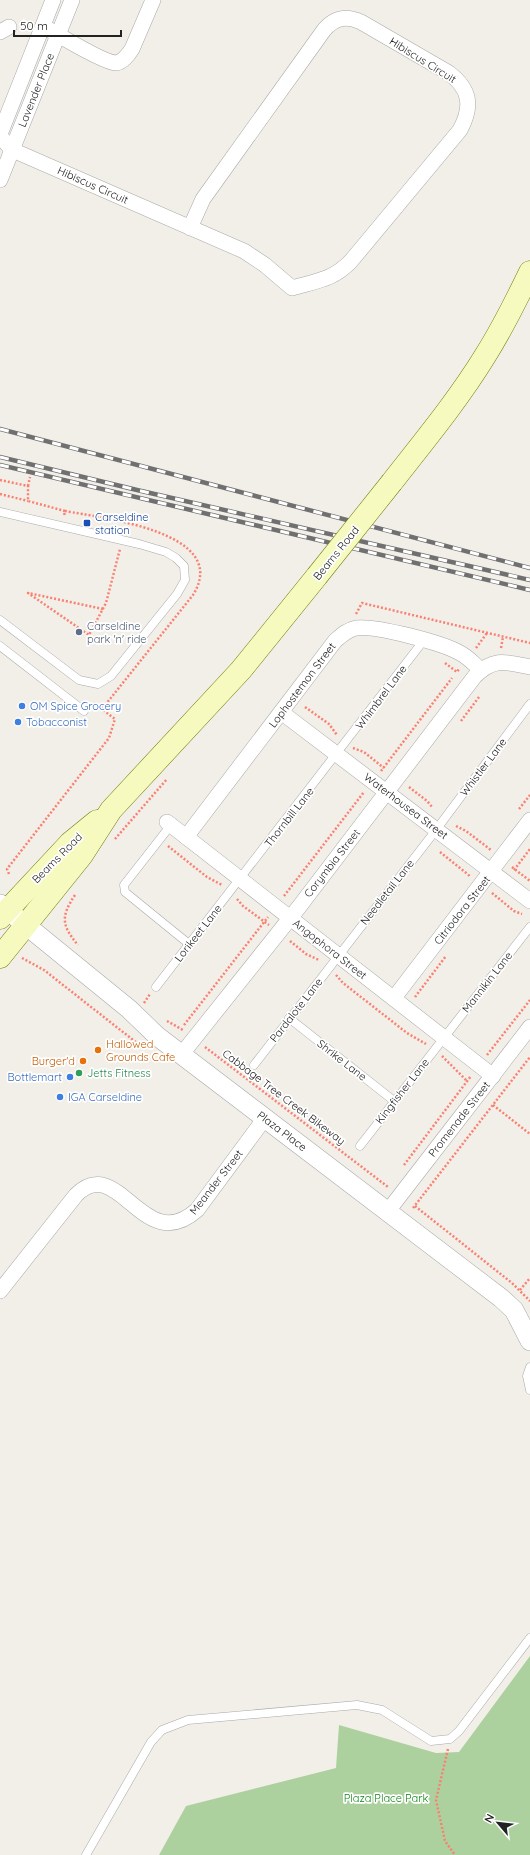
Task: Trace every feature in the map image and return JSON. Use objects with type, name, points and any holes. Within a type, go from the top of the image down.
[{"type":"main road","name":"Beams Road","points":[[2,911],[70,842],[111,810],[241,670],[392,482],[463,390],[485,356],[516,302],[530,272]]},
{"type":"main road","name":"Beams Road","points":[[0,957],[82,855],[111,810]]},
{"type":"street","name":"Lavender Place","points":[[0,135],[53,0]]},
{"type":"street","name":"Lavender Place","points":[[0,180],[72,0]]},
{"type":"street","points":[[43,26],[111,62],[120,62],[132,49],[153,0]]},
{"type":"street","name":"Hibiscus Circuit","points":[[0,135],[12,150],[255,257],[292,288],[336,275],[352,262],[460,130],[466,119],[469,108],[464,88],[449,73],[353,18],[336,20],[330,23],[218,177],[203,199],[190,228]]},
{"type":"street","name":"Lophostemon Street","points":[[186,837],[335,641],[345,632],[368,628],[424,640],[461,653],[481,670]]},
{"type":"street","points":[[481,670],[494,663],[500,662],[530,667]]},
{"type":"street","name":"Corymbia Street","points":[[181,1054],[294,912],[481,670]]},
{"type":"street","name":"Waterhousea Street","points":[[281,712],[342,749],[374,782],[387,792],[440,824],[491,872],[530,901]]},
{"type":"street","name":"Citriodora Street","points":[[398,993],[530,820]]},
{"type":"street","name":"Angophora Street","points":[[169,823],[236,884],[280,901],[294,912],[334,961],[398,993],[439,1043],[484,1060],[493,1076]]},
{"type":"street","name":"Beams Road","points":[[2,911],[26,926]]},
{"type":"street","name":"Plaza Place","points":[[26,926],[129,1009],[157,1036],[501,1298],[514,1310],[530,1341]]},
{"type":"street","name":"Promenade Street","points":[[388,1211],[530,1027]]},
{"type":"street","name":"Meander Street","points":[[0,1291],[76,1195],[89,1185],[100,1184],[110,1188],[147,1216],[162,1222],[171,1224],[189,1217],[197,1210],[266,1118]]},
{"type":"lane","points":[[0,512],[123,540],[171,554],[184,566],[185,580],[177,594],[105,681],[92,684],[79,680],[0,620]]},
{"type":"lane","name":"Whimbrel Lane","points":[[342,749],[424,640]]},
{"type":"lane","points":[[0,646],[84,712]]},
{"type":"lane","name":"Whistler Lane","points":[[440,824],[530,704]]},
{"type":"lane","name":"Thornbill Lane","points":[[236,884],[342,749]]},
{"type":"lane","points":[[169,823],[159,840],[124,885],[125,892],[189,944]]},
{"type":"lane","name":"Needletail Lane","points":[[334,961],[440,824]]},
{"type":"lane","name":"Lorikeet Lane","points":[[156,987],[236,884]]},
{"type":"lane","name":"Mannikin Lane","points":[[439,1043],[530,927]]},
{"type":"lane","name":"Pardalote Lane","points":[[254,1065],[334,961]]},
{"type":"lane","name":"Shrike Lane","points":[[290,1018],[394,1101]]},
{"type":"lane","name":"Kingfisher Lane","points":[[360,1146],[439,1043]]},
{"type":"lane","points":[[530,1366],[527,1376],[530,1390]]},
{"type":"lane","points":[[86,1855],[151,1742],[162,1730],[188,1720],[357,1705],[382,1710],[431,1741],[450,1739],[459,1731],[530,1638]]},
{"type":"path","points":[[28,501],[28,486],[30,478]]},
{"type":"path","points":[[0,480],[28,486]]},
{"type":"path","points":[[0,494],[65,511],[157,532],[185,545],[197,559],[200,578],[198,588],[102,709]]},
{"type":"path","points":[[64,516],[65,511]]},
{"type":"path","points":[[103,609],[28,593],[89,635],[103,609],[106,603],[127,524]]},
{"type":"path","points":[[352,630],[362,603],[530,643]]},
{"type":"path","points":[[181,1029],[363,793],[374,782],[383,767],[452,678]]},
{"type":"path","points":[[9,874],[7,869],[109,738],[115,719],[90,701]]},
{"type":"path","points":[[294,721],[309,701]]},
{"type":"path","points":[[305,707],[329,724],[342,749],[364,752],[427,801],[440,824],[466,831],[530,881]]},
{"type":"path","points":[[114,841],[132,818]]},
{"type":"path","points":[[159,840],[207,877],[236,884],[242,906],[306,954],[334,961],[343,983],[407,1033],[439,1043],[467,1081]]},
{"type":"path","points":[[488,900],[506,883],[530,849]]},
{"type":"path","points":[[280,892],[280,901]]},
{"type":"path","points":[[75,894],[67,907],[64,918],[67,930],[75,941]]},
{"type":"path","points":[[280,901],[294,912]]},
{"type":"path","points":[[415,997],[447,955]]},
{"type":"path","points":[[22,958],[44,970],[144,1048]]},
{"type":"path","points":[[398,993],[415,997],[421,1001]]},
{"type":"path","points":[[400,1172],[407,1160],[530,1000]]},
{"type":"path","name":"Cabbage Tree Creek Bikeway","points":[[165,1020],[194,1038],[391,1190]]},
{"type":"path","points":[[484,1050],[484,1060]]},
{"type":"path","points":[[530,1057],[414,1207],[520,1290],[530,1301]]},
{"type":"path","points":[[493,1105],[530,1134]]},
{"type":"path","points":[[520,1290],[530,1278]]},
{"type":"path","points":[[450,1739],[436,1800],[445,1841],[455,1855]]},
{"type":"green space","name":"Plaza Place Park","points":[[530,1656],[530,1855],[159,1855],[186,1806],[336,1768],[339,1725],[436,1753],[459,1752]]},
{"type":"railway","points":[[0,429],[530,568]]},
{"type":"railway","points":[[0,457],[530,580]]},
{"type":"railway","points":[[0,465],[530,590]]},
{"type":"place","name":"Carseldine station","points":[[87,523]]},
{"type":"place","name":"Carseldine park 'n' ride","points":[[79,632]]},
{"type":"place","name":"OM Spice Grocery","points":[[22,706]]},
{"type":"place","name":"Tobacconist","points":[[18,722]]},
{"type":"place","name":"Hallowed Grounds Cafe","points":[[98,1050]]},
{"type":"place","name":"Burger'd","points":[[83,1061]]},
{"type":"place","name":"Jetts Fitness","points":[[79,1073]]},
{"type":"place","name":"Bottlemart","points":[[70,1077]]},
{"type":"place","name":"IGA Carseldine","points":[[60,1097]]}]
